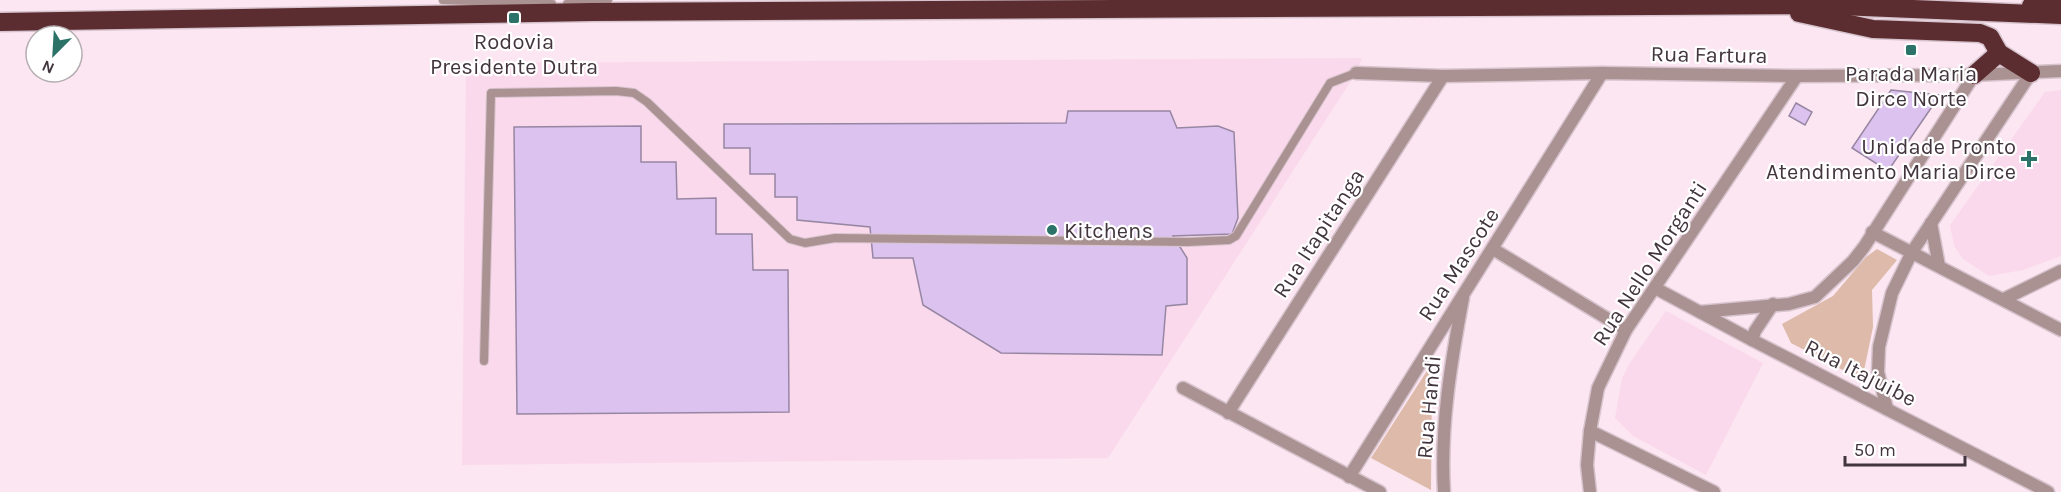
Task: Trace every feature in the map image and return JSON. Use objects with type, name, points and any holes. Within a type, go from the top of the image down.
[{"type":"highway","points":[[2012,13],[2040,3],[2061,2]]},
{"type":"highway","points":[[1764,5],[1873,29],[1924,33],[1980,33],[1990,37],[1999,53],[2031,73]]},
{"type":"highway","points":[[0,22],[604,12],[1764,5],[2061,15]]},
{"type":"highway","points":[[1974,75],[1999,53]]},
{"type":"street","name":"Rua Fartura","points":[[1356,73],[1443,76],[1602,73],[1797,76],[1974,75],[2061,71]]},
{"type":"street","name":"Rua Mascote","points":[[1349,477],[1602,73]]},
{"type":"street","points":[[1887,409],[1878,372],[1879,347],[1892,293],[1912,252],[2031,73]]},
{"type":"street","points":[[1700,312],[1789,304],[1815,297],[1853,261],[1974,75]]},
{"type":"street","name":"Rua Itapitanga","points":[[1228,413],[1443,76]]},
{"type":"street","name":"Rua Nello Morganti","points":[[1590,492],[1587,465],[1590,431],[1598,388],[1626,330],[1797,76]]},
{"type":"street","points":[[1931,223],[1939,266]]},
{"type":"street","points":[[1872,232],[2061,330]]},
{"type":"street","points":[[1492,249],[1626,330]]},
{"type":"street","points":[[2004,299],[2061,271]]},
{"type":"street","name":"Rua Itajuibe","points":[[1655,288],[2048,492]]},
{"type":"street","name":"Rua Handi","points":[[1444,492],[1443,466],[1449,373],[1465,290]]},
{"type":"street","points":[[1752,340],[1755,331],[1773,304]]},
{"type":"street","points":[[1183,388],[1380,492]]},
{"type":"street","points":[[1590,431],[1714,492]]},
{"type":"lane","points":[[443,0],[528,4],[574,4],[608,0]]},
{"type":"lane","points":[[484,361],[491,93],[616,91],[634,93],[647,102],[790,238],[805,243],[835,238],[1188,242],[1229,240],[1236,237],[1330,83],[1356,73]]},
{"type":"shaded area","points":[[1362,58],[1356,73],[1108,458],[462,465],[466,63]]},
{"type":"shaded area","name":"Unidade Pronto Atendimento Maria Dirce","points":[[2061,90],[2061,256],[2023,270],[1989,276],[1963,259],[1954,246],[1950,225],[2045,92]]},
{"type":"shaded area","points":[[1877,249],[1897,260],[1872,290],[1873,327],[1862,380],[1791,343],[1782,324],[1833,296],[1866,257]]},
{"type":"shaded area","points":[[1666,311],[1763,363],[1706,475],[1633,436],[1615,418],[1622,379],[1629,364]]},
{"type":"shaded area","points":[[1432,363],[1431,490],[1371,458]]},
{"type":"building","points":[[1891,90],[1940,95],[1888,171],[1852,148]]},
{"type":"building","points":[[1796,103],[1812,112],[1805,125],[1789,116]]},
{"type":"building","name":"Kitchens","points":[[1068,111],[1170,111],[1177,128],[1218,126],[1234,132],[1238,218],[1232,234],[1173,236],[1187,258],[1187,304],[1166,306],[1162,355],[1001,353],[923,305],[913,258],[873,258],[870,227],[797,220],[797,197],[775,197],[775,174],[750,174],[750,148],[724,148],[724,124],[1066,123]]},
{"type":"building","points":[[641,126],[641,162],[676,162],[677,199],[716,198],[716,234],[752,234],[753,270],[788,270],[789,412],[517,414],[514,127]]},
{"type":"place","name":"Rodovia Presidente Dutra","points":[[514,18]]},
{"type":"place","name":"Parada Maria Dirce Norte","points":[[1911,50]]},
{"type":"place","name":"Unidade Pronto Atendimento Maria Dirce","points":[[2029,159]]},
{"type":"place","name":"Kitchens","points":[[1052,230]]}]
